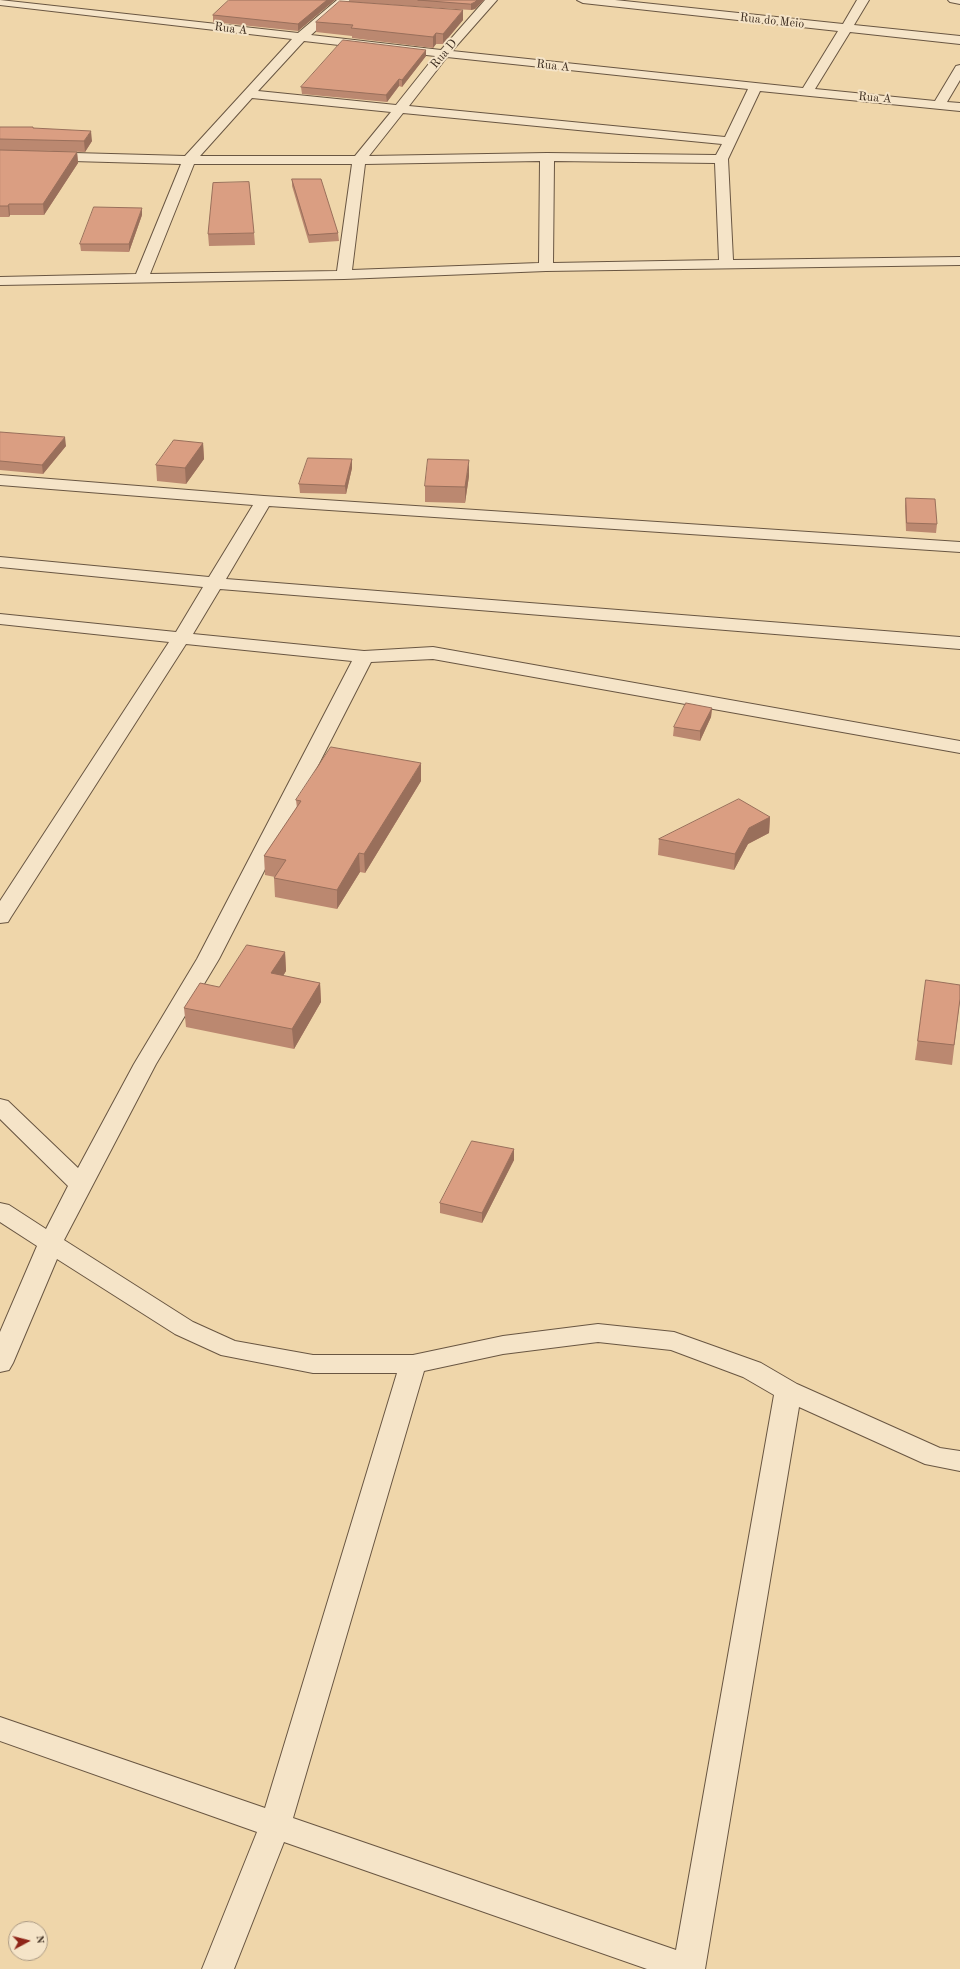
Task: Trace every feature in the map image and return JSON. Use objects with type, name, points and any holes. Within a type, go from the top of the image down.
[{"type":"street","points":[[86,12],[99,0]]},
{"type":"street","name":"Rua D","points":[[359,160],[444,53],[491,0]]},
{"type":"street","name":"Rua do Meio","points":[[583,0],[960,40]]},
{"type":"street","points":[[672,10],[680,0]]},
{"type":"street","points":[[807,92],[863,0]]},
{"type":"street","points":[[954,0],[960,1]]},
{"type":"street","name":"Rua A","points":[[0,2],[551,66],[960,107]]},
{"type":"street","points":[[141,278],[189,160],[301,37],[344,4]]},
{"type":"street","points":[[461,15],[477,16]]},
{"type":"street","points":[[939,105],[960,69]]},
{"type":"street","points":[[726,264],[721,159],[756,86]]},
{"type":"street","points":[[248,94],[729,142]]},
{"type":"street","points":[[0,155],[189,160],[359,160],[547,157],[721,159]]},
{"type":"street","points":[[546,267],[547,157]]},
{"type":"street","points":[[344,275],[359,160]]},
{"type":"street","points":[[0,280],[344,275],[546,267],[960,261]]},
{"type":"street","points":[[0,296],[22,280]]},
{"type":"street","points":[[0,480],[264,501],[960,547]]},
{"type":"street","points":[[0,917],[181,638],[264,501]]},
{"type":"street","points":[[0,562],[214,583],[960,644]]},
{"type":"street","points":[[0,619],[364,657],[432,653],[960,747]]},
{"type":"street","points":[[0,1363],[51,1242],[145,1064],[208,960],[364,657]]},
{"type":"street","points":[[0,1106],[81,1185]]},
{"type":"street","points":[[0,1210],[184,1328],[230,1349],[313,1364],[413,1364],[503,1345],[598,1333],[674,1341],[752,1370],[788,1391],[935,1457],[960,1461]]},
{"type":"street","points":[[218,1969],[274,1826],[413,1364]]},
{"type":"street","points":[[0,1729],[274,1826],[689,1969],[788,1391]]},
{"type":"building","points":[[229,0],[327,0],[298,24],[213,15]]},
{"type":"building","points":[[418,0],[477,0],[471,4]]},
{"type":"building","points":[[340,1],[463,10],[443,34],[436,33],[433,37],[351,28],[353,25],[316,22]]},
{"type":"building","points":[[343,40],[426,50],[402,80],[399,79],[386,95],[301,87]]},
{"type":"building","points":[[0,127],[33,127],[91,131],[84,141],[0,139]]},
{"type":"building","points":[[0,150],[77,152],[43,204],[9,204],[8,206],[0,206]]},
{"type":"building","points":[[292,179],[321,179],[338,233],[309,235]]},
{"type":"building","points":[[249,182],[254,233],[208,234],[213,183]]},
{"type":"building","points":[[94,207],[142,208],[129,244],[80,244]]},
{"type":"building","points":[[0,432],[65,437],[42,465],[0,461]]},
{"type":"building","points":[[174,440],[203,443],[185,468],[156,465]]},
{"type":"building","points":[[308,458],[352,459],[345,486],[299,484]]},
{"type":"building","points":[[428,459],[469,460],[465,487],[425,486]]},
{"type":"building","points":[[906,498],[935,499],[937,524],[907,523]]},
{"type":"building","points":[[686,703],[712,708],[700,731],[674,727]]},
{"type":"building","points":[[331,747],[421,763],[364,854],[359,853],[337,890],[274,878],[286,860],[264,856],[301,801],[296,800]]},
{"type":"building","points":[[739,799],[770,817],[749,828],[735,854],[659,839]]},
{"type":"building","points":[[247,945],[285,952],[271,973],[320,983],[292,1029],[184,1008],[200,983],[219,987]]},
{"type":"building","points":[[926,980],[960,985],[960,999],[954,1045],[918,1041]]},
{"type":"building","points":[[472,1141],[514,1149],[482,1213],[440,1203]]}]
